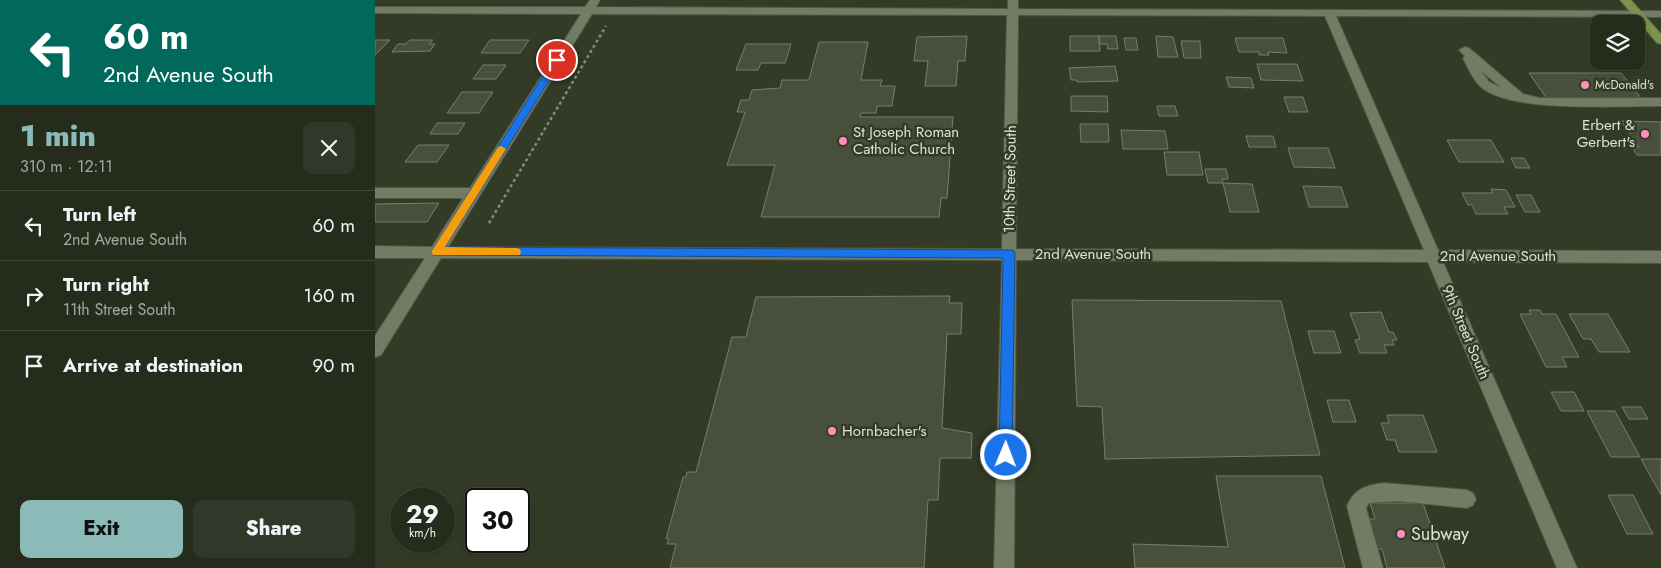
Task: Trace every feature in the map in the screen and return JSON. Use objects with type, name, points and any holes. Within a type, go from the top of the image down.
[{"type":"main road","points":[[1625,0],[1661,41]]},
{"type":"street","points":[[375,10],[592,5],[615,11],[1013,6],[1329,13],[1661,14]]},
{"type":"street","points":[[375,350],[592,5]]},
{"type":"street","name":"10th Street South","points":[[1004,568],[1013,6]]},
{"type":"street","name":"9th Street South","points":[[1329,13],[1567,568]]},
{"type":"street","points":[[1465,50],[1519,97],[1540,102],[1661,102]]},
{"type":"street","points":[[375,193],[474,193]]},
{"type":"street","name":"2nd Avenue South","points":[[375,252],[1661,257]]},
{"type":"street","points":[[1373,568],[1356,506],[1362,497],[1374,492],[1432,494],[1467,499]]},
{"type":"path","points":[[489,223],[615,11]]},
{"type":"building","points":[[967,36],[965,61],[958,61],[956,86],[925,86],[928,61],[914,61],[917,37]]},
{"type":"building","points":[[1070,36],[1099,36],[1100,51],[1070,51]]},
{"type":"building","points":[[1099,36],[1116,36],[1118,49],[1108,49],[1107,44],[1099,44]]},
{"type":"building","points":[[1156,36],[1173,37],[1178,57],[1158,57]]},
{"type":"building","points":[[1124,38],[1136,38],[1138,50],[1126,50]]},
{"type":"building","points":[[1235,38],[1283,38],[1287,53],[1268,52],[1269,55],[1259,55],[1259,52],[1239,52]]},
{"type":"building","points":[[375,40],[390,40],[375,55]]},
{"type":"building","points":[[410,40],[433,40],[429,44],[435,44],[430,51],[392,52],[398,44],[406,44]]},
{"type":"building","points":[[490,40],[529,40],[520,53],[481,53]]},
{"type":"building","points":[[1181,41],[1200,41],[1201,58],[1184,58]]},
{"type":"building","name":"St Joseph Roman Catholic Church","points":[[819,42],[868,42],[861,80],[882,80],[880,86],[895,86],[892,106],[877,106],[876,113],[861,113],[860,117],[953,117],[947,198],[941,198],[939,217],[761,217],[775,165],[727,165],[745,112],[737,112],[741,100],[749,100],[752,90],[780,88],[782,80],[809,80]]},
{"type":"building","points":[[746,44],[791,44],[785,63],[761,63],[758,70],[736,70]]},
{"type":"building","points":[[1257,64],[1297,64],[1303,81],[1261,80]]},
{"type":"building","points":[[483,65],[506,65],[496,79],[473,79]]},
{"type":"building","points":[[1115,66],[1118,81],[1077,82],[1076,80],[1071,80],[1069,68]]},
{"type":"building","name":"McDonald's","points":[[1529,73],[1621,73],[1641,98],[1547,99]]},
{"type":"building","points":[[1226,77],[1251,78],[1254,88],[1229,87]]},
{"type":"building","points":[[462,92],[493,92],[479,113],[447,113]]},
{"type":"building","points":[[1071,96],[1107,96],[1108,112],[1071,111]]},
{"type":"building","points":[[1284,97],[1303,97],[1308,112],[1289,112]]},
{"type":"building","points":[[1157,106],[1175,106],[1178,116],[1159,116]]},
{"type":"building","name":"Erbert & Gerbert's","points":[[1621,121],[1661,122],[1661,155],[1637,155],[1631,146],[1639,147]]},
{"type":"building","points":[[437,123],[465,123],[458,134],[430,134]]},
{"type":"building","points":[[1080,124],[1108,124],[1109,142],[1081,142]]},
{"type":"building","points":[[1121,130],[1165,131],[1168,149],[1123,149]]},
{"type":"building","points":[[1246,136],[1273,136],[1276,147],[1249,147]]},
{"type":"building","points":[[1447,140],[1491,140],[1504,162],[1459,162]]},
{"type":"building","points":[[418,145],[449,145],[437,162],[405,162]]},
{"type":"building","points":[[1288,148],[1328,148],[1335,168],[1294,167]]},
{"type":"building","points":[[1164,152],[1199,152],[1203,175],[1167,175]]},
{"type":"building","points":[[1511,158],[1524,158],[1530,168],[1516,168]]},
{"type":"building","points":[[1205,169],[1226,169],[1228,179],[1222,179],[1223,183],[1208,183]]},
{"type":"building","points":[[1223,183],[1252,184],[1259,212],[1230,212]]},
{"type":"building","points":[[1303,186],[1341,187],[1348,207],[1309,207]]},
{"type":"building","points":[[1491,189],[1506,190],[1515,207],[1504,207],[1508,214],[1476,214],[1472,205],[1468,205],[1462,193],[1493,193]]},
{"type":"building","points":[[1516,195],[1531,195],[1540,212],[1525,212]]},
{"type":"building","points":[[439,203],[427,222],[375,222],[375,204]]},
{"type":"building","name":"Hornbacher's","points":[[950,296],[949,303],[962,303],[961,334],[947,334],[942,428],[972,433],[971,458],[940,458],[938,500],[928,500],[924,568],[670,568],[676,544],[667,544],[669,539],[666,539],[683,477],[686,477],[687,472],[696,472],[732,337],[746,337],[756,297]]},
{"type":"building","points":[[1072,300],[1281,301],[1320,455],[1105,459],[1102,407],[1077,406]]},
{"type":"building","points":[[1529,310],[1540,310],[1542,314],[1556,314],[1579,357],[1562,357],[1567,367],[1546,367],[1520,314],[1531,314]]},
{"type":"building","points":[[1381,312],[1389,332],[1393,332],[1397,340],[1392,340],[1394,345],[1384,345],[1387,353],[1360,353],[1355,340],[1360,339],[1350,313]]},
{"type":"building","points":[[1569,314],[1608,314],[1630,352],[1599,352],[1591,339],[1583,339]]},
{"type":"building","points":[[1308,331],[1334,331],[1341,353],[1314,353]]},
{"type":"building","points":[[1551,392],[1574,392],[1584,411],[1561,411]]},
{"type":"building","points":[[1327,400],[1349,400],[1356,422],[1333,422]]},
{"type":"building","points":[[1622,407],[1641,407],[1648,419],[1629,419]]},
{"type":"building","points":[[1587,411],[1615,411],[1640,457],[1611,457]]},
{"type":"building","points":[[1387,415],[1423,415],[1437,452],[1399,452],[1395,440],[1387,440],[1381,423],[1389,423]]},
{"type":"building","points":[[1641,459],[1661,459],[1661,495]]},
{"type":"building","points":[[1216,476],[1321,476],[1345,568],[1135,568],[1133,544],[1228,547]]},
{"type":"building","points":[[1608,495],[1633,495],[1653,534],[1627,534]]},
{"type":"building","name":"Subway","points":[[1370,503],[1423,503],[1445,568],[1387,568],[1382,549],[1373,549],[1365,519],[1375,519]]},
{"type":"slow traffic","points":[[501,149],[437,252],[516,252]]},
{"type":"place","name":"McDonald's","points":[[1585,85]]},
{"type":"place","name":"Erbert & Gerbert's","points":[[1645,134]]},
{"type":"place","name":"St Joseph Roman Catholic Church","points":[[843,141]]},
{"type":"place","name":"Hornbacher's","points":[[832,431]]},
{"type":"place","name":"Subway","points":[[1401,534]]},
{"type":"route","points":[[557,60],[437,252],[1009,253],[1006,455]]}]
